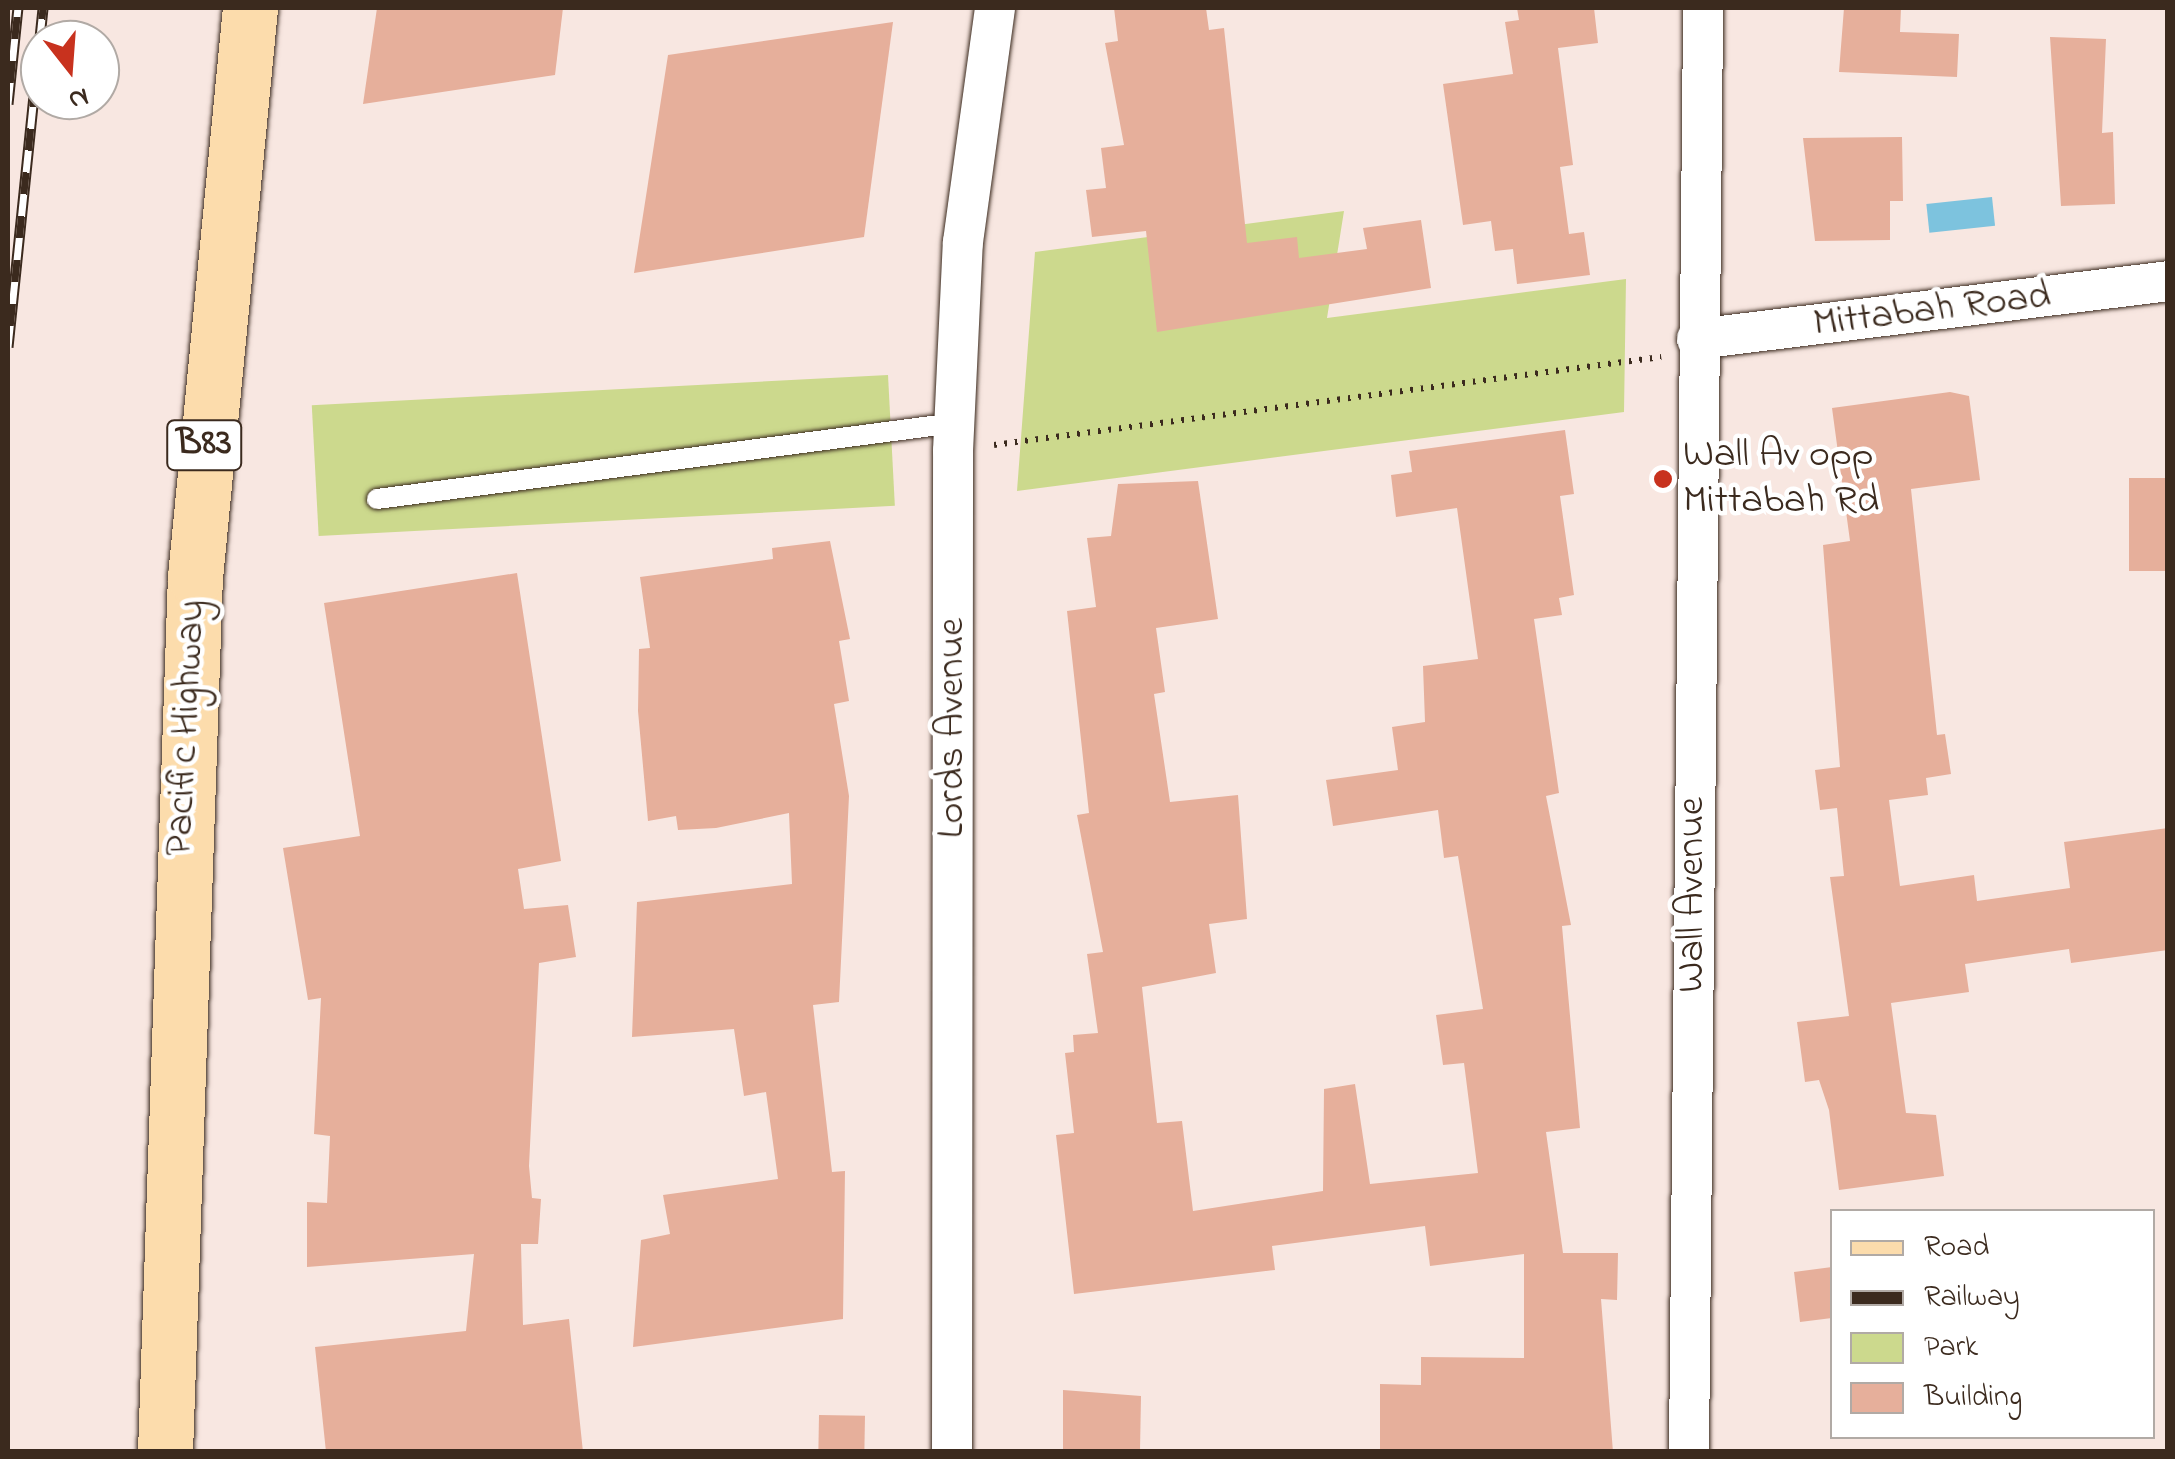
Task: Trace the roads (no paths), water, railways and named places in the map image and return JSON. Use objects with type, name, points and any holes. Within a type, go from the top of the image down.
[{"type":"main road","name":"Pacific Highway","points":[[165,1452],[198,538],[250,8]]},
{"type":"street","name":"Lords Avenue","points":[[952,1452],[954,437],[963,242],[995,8]]},
{"type":"street","name":"Wall Avenue","points":[[1690,1452],[1696,346],[1703,8]]},
{"type":"street","name":"Mittabah Road","points":[[1696,346],[2168,282]]},
{"type":"lane","points":[[377,499],[954,437]]},
{"type":"water","points":[[1992,197],[1995,226],[1929,233],[1926,204]]},
{"type":"railway","points":[[8,104],[18,8]]},
{"type":"railway","points":[[8,347],[43,8]]},
{"type":"place","name":"Wall Av opp Mittabah Rd","points":[[1663,479]]}]
